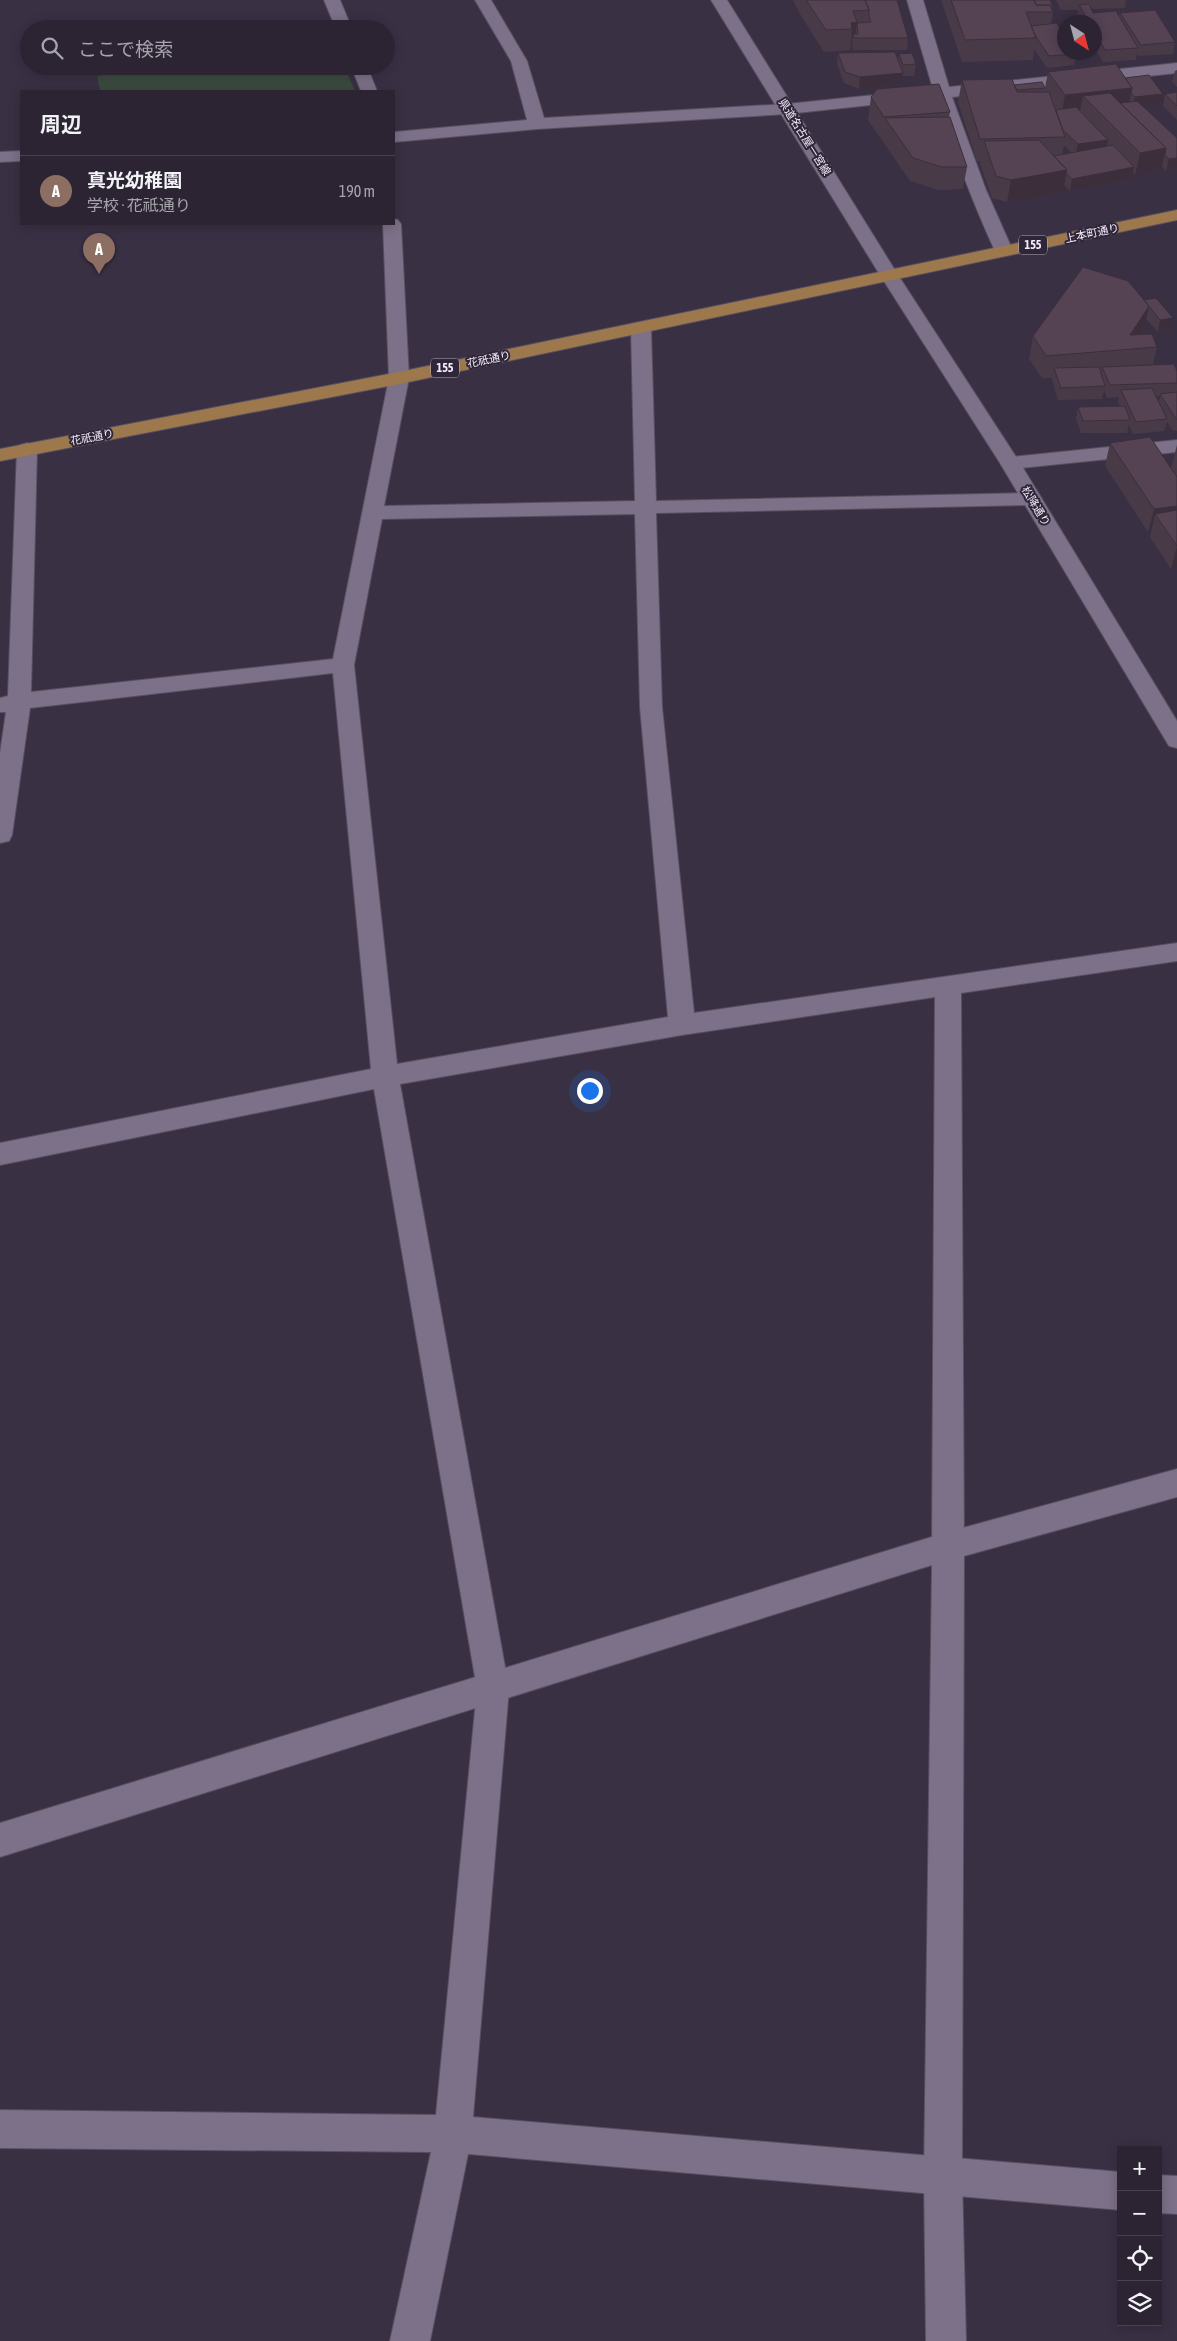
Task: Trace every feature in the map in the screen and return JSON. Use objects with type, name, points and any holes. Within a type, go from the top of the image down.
[{"type":"highway","name":"上本町通り","points":[[889,275],[1177,215]]},
{"type":"highway","name":"花祇通り","points":[[0,455],[399,378],[889,275]]},
{"type":"street","points":[[332,0],[340,20]]},
{"type":"street","points":[[483,0],[519,61],[537,124]]},
{"type":"street","name":"県道名古屋一宮線","points":[[719,0],[889,275]]},
{"type":"street","points":[[915,0],[942,92],[984,209],[1004,251]]},
{"type":"street","points":[[395,137],[537,124],[787,109],[1177,68]]},
{"type":"street","points":[[363,75],[369,90]]},
{"type":"street","points":[[0,157],[20,156]]},
{"type":"street","points":[[392,225],[399,378],[343,666],[385,1076],[493,1689],[453,2134],[410,2341]]},
{"type":"street","name":"松降通り","points":[[889,275],[1010,463],[1177,740]]},
{"type":"street","points":[[641,328],[651,707],[682,1025]]},
{"type":"street","points":[[1010,463],[1177,446]]},
{"type":"street","points":[[0,835],[27,449]]},
{"type":"street","points":[[373,513],[1032,500]]},
{"type":"street","points":[[9,704],[52,696],[343,666]]},
{"type":"street","points":[[0,1154],[385,1076],[682,1025],[1177,952]]},
{"type":"street","points":[[946,2341],[942,2176],[948,1546],[948,987]]},
{"type":"street","points":[[0,1840],[493,1689],[948,1546],[1177,1483]]},
{"type":"street","points":[[0,2129],[453,2134],[1117,2191]]},
{"type":"street","points":[[1162,2194],[1177,2196]]},
{"type":"green space","points":[[348,75],[355,90],[100,90],[97,76]]},
{"type":"building","points":[[806,0],[865,0],[869,10],[853,11],[857,22],[851,23],[852,29],[826,30]]},
{"type":"building","points":[[865,0],[897,0],[908,38],[854,38],[853,34],[858,34],[857,23],[871,22]]},
{"type":"building","points":[[951,0],[1034,0],[1036,5],[1050,5],[1053,12],[1026,12],[1036,38],[965,40]]},
{"type":"building","points":[[1034,0],[1050,0],[1052,5],[1036,5]]},
{"type":"building","points":[[1089,4],[1093,13],[1116,11],[1138,48],[1105,50],[1102,45],[1102,15],[1085,15],[1079,5]]},
{"type":"building","points":[[1155,10],[1175,42],[1141,45],[1120,13]]},
{"type":"building","points":[[1057,23],[1057,55],[1049,56],[1031,26]]},
{"type":"building","points":[[895,52],[903,73],[860,77],[845,72],[838,53]]},
{"type":"building","points":[[912,53],[916,64],[903,65],[899,54]]},
{"type":"building","points":[[1116,64],[1132,88],[1065,95],[1048,72]]},
{"type":"building","points":[[1149,75],[1163,94],[1135,97],[1131,93],[1132,88],[1125,78]]},
{"type":"building","points":[[1012,79],[1017,92],[1049,92],[1065,137],[980,139],[962,80]]},
{"type":"building","points":[[1042,82],[1045,88],[1017,90],[1014,85]]},
{"type":"building","points":[[939,84],[950,112],[884,117],[871,97],[877,89]]},
{"type":"building","points":[[1177,92],[1177,106],[1165,94]]},
{"type":"building","points":[[1110,93],[1166,148],[1140,153],[1083,96]]},
{"type":"building","points":[[1137,101],[1177,138],[1177,158],[1169,159],[1165,155],[1166,148],[1120,103]]},
{"type":"building","points":[[1076,107],[1108,140],[1078,144],[1063,130],[1056,110]]},
{"type":"building","points":[[950,117],[967,167],[942,167],[913,158],[885,118]]},
{"type":"building","points":[[1039,140],[1067,170],[1011,180],[996,176],[984,141]]},
{"type":"building","points":[[1113,145],[1134,167],[1072,179],[1066,173],[1067,170],[1054,156]]},
{"type":"building","points":[[1083,267],[1128,281],[1149,306],[1130,335],[1152,334],[1157,347],[1046,356],[1033,336]]},
{"type":"building","points":[[1156,298],[1173,318],[1160,320],[1144,300]]},
{"type":"building","points":[[1174,364],[1177,371],[1177,383],[1110,385],[1102,367]]},
{"type":"building","points":[[1099,367],[1105,386],[1061,388],[1054,368]]},
{"type":"building","points":[[1152,388],[1167,419],[1136,422],[1121,390]]},
{"type":"building","points":[[1177,392],[1177,419],[1176,419],[1160,394]]},
{"type":"building","points":[[1125,406],[1130,420],[1083,421],[1078,407]]},
{"type":"building","points":[[1150,437],[1177,477],[1177,506],[1154,509],[1110,443]]},
{"type":"building","points":[[1177,510],[1177,546],[1155,514]]},
{"type":"place","name":"真光幼稚園","points":[[99,274]]}]
